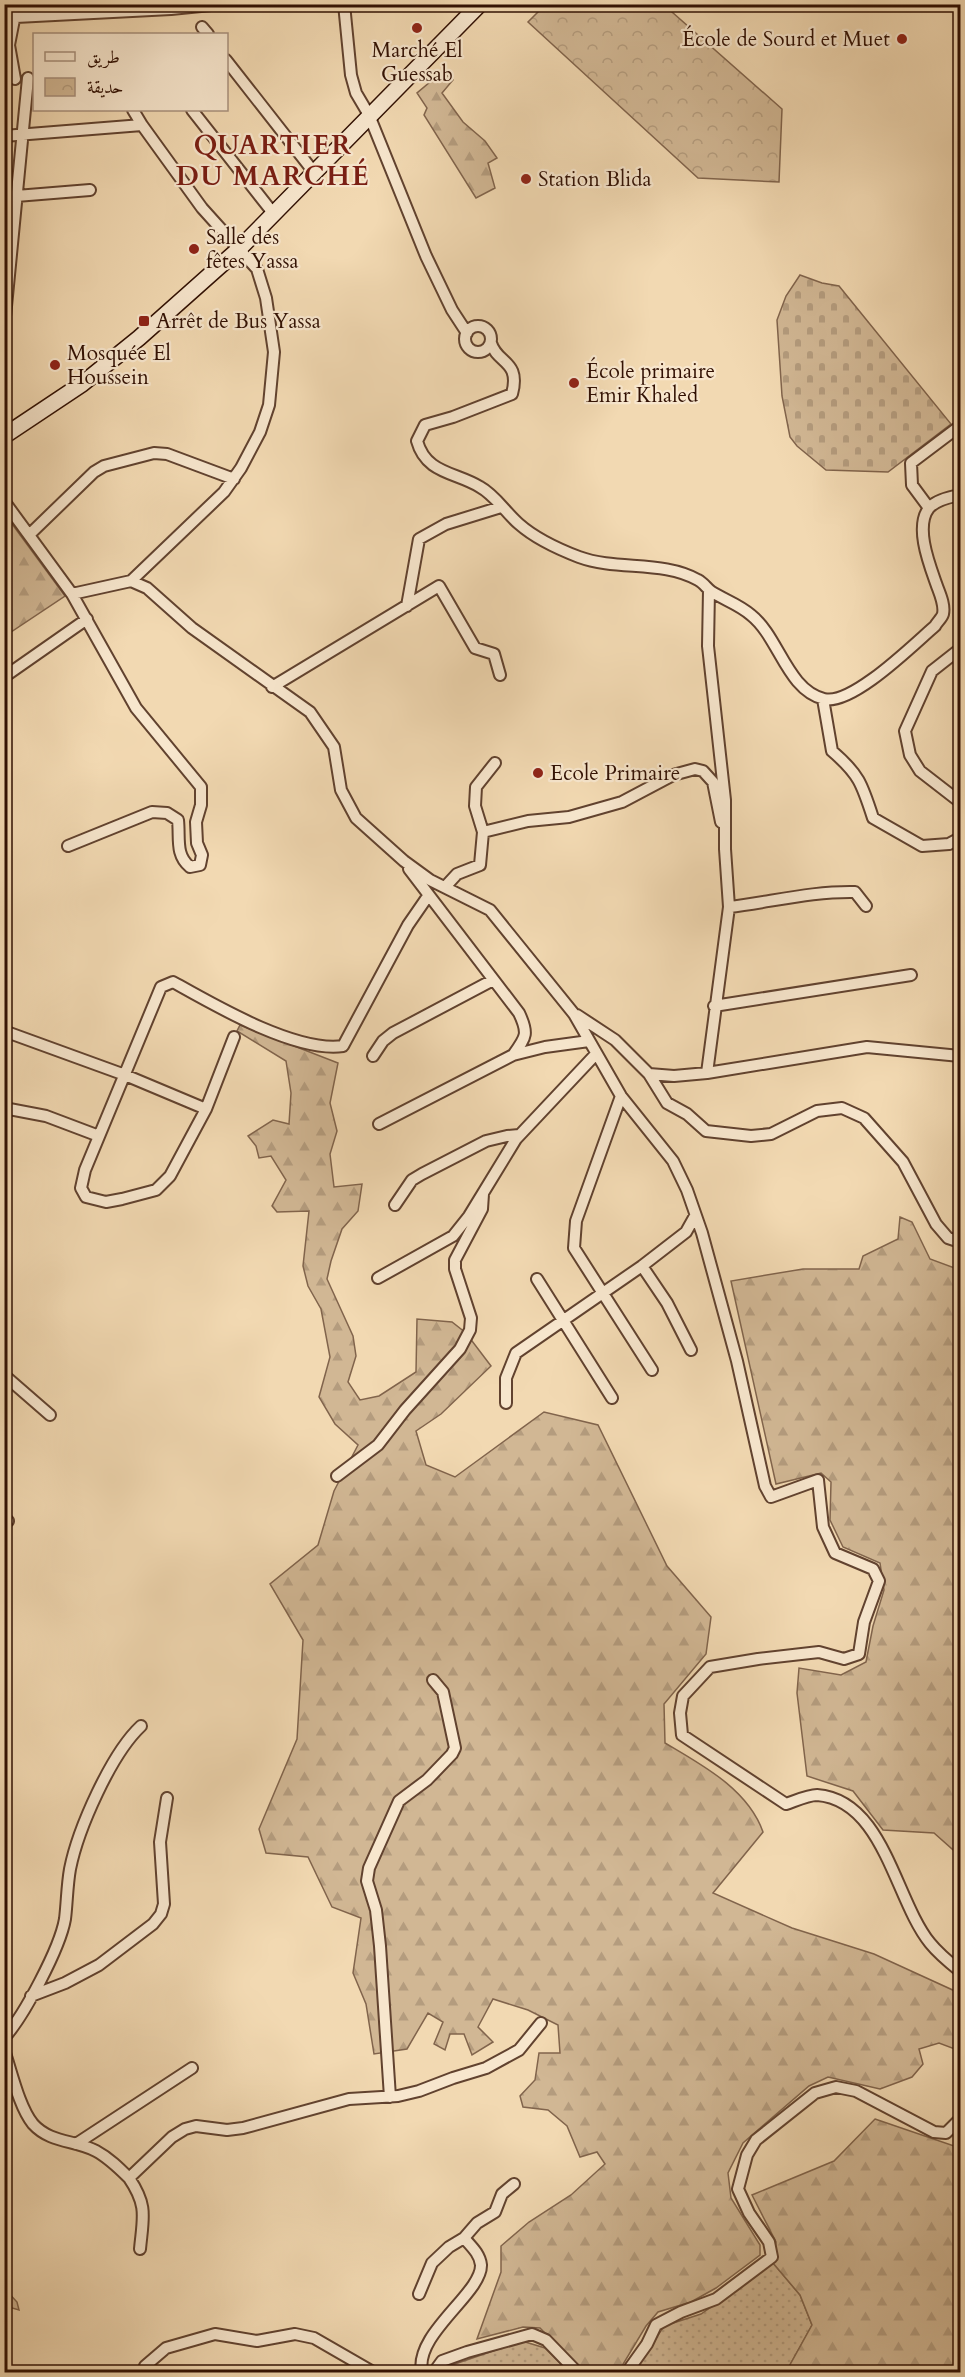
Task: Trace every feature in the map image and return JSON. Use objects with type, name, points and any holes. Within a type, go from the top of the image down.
[{"type":"main road","points":[[4,436],[82,384],[139,338],[238,249],[480,4]]},
{"type":"street","points":[[4,327],[10,196],[31,79],[10,79],[7,46],[18,4]]},
{"type":"street","points":[[16,17],[171,9],[221,4]]},
{"type":"street","points":[[344,4],[351,75],[356,93],[369,115],[426,256],[452,310],[468,328],[486,328],[491,335],[491,348],[506,361],[512,370],[515,382],[512,394],[453,417],[424,425],[418,434],[419,448],[437,470],[480,487],[520,525],[545,542],[580,557],[611,564],[673,571],[700,581],[709,590],[751,615],[771,637],[792,675],[808,691],[824,699],[843,697],[863,686],[935,626],[943,614],[942,602],[926,554],[924,520],[929,508],[955,496],[960,501]]},
{"type":"street","points":[[228,63],[313,171]]},
{"type":"street","points":[[72,594],[131,581],[224,492],[234,479],[260,432],[269,405],[274,352],[263,282],[257,269],[202,208],[134,111]]},
{"type":"street","points":[[193,111],[273,213]]},
{"type":"street","points":[[4,136],[142,125]]},
{"type":"street","points":[[10,196],[90,190]]},
{"type":"street","points":[[468,328],[466,342],[470,349],[477,352],[491,348]]},
{"type":"street","points":[[929,508],[912,485],[911,463],[960,426]]},
{"type":"street","points":[[30,534],[94,472],[104,466],[141,455],[167,454],[234,479]]},
{"type":"street","points":[[4,501],[72,594],[136,708],[201,787],[201,805],[196,822],[196,843],[202,855],[200,865],[190,867],[183,862],[179,854],[178,820],[167,813],[152,812],[68,846]]},
{"type":"street","points":[[407,606],[419,539],[446,524],[501,507]]},
{"type":"street","points":[[131,581],[147,588],[192,628],[310,712],[334,747],[340,790],[356,818],[404,861],[430,880],[490,910],[574,1014],[621,1096],[673,1161],[687,1190],[694,1216],[702,1233],[737,1361],[765,1486],[771,1497],[818,1480],[823,1527],[835,1553],[873,1569],[879,1581],[864,1622],[859,1653],[844,1659],[819,1652],[710,1667],[682,1696],[680,1713],[682,1735],[786,1804],[816,1795],[847,1804],[877,1837],[903,1895],[930,1943],[960,1971]]},
{"type":"street","points":[[272,687],[439,586],[475,648],[494,654],[500,675]]},
{"type":"street","points":[[707,1073],[714,1006],[722,970],[729,907],[725,800],[708,646],[709,590]]},
{"type":"street","points":[[4,677],[87,619]]},
{"type":"street","points":[[960,649],[932,671],[905,731],[910,754],[920,771],[960,802]]},
{"type":"street","points":[[824,699],[832,751],[849,765],[860,780],[873,818],[921,846],[949,844],[960,838]]},
{"type":"street","points":[[445,887],[457,874],[480,866],[483,832],[475,806],[476,787],[495,763]]},
{"type":"street","points":[[483,832],[528,821],[569,818],[622,802],[673,775],[695,769],[703,771],[713,782],[725,840]]},
{"type":"street","points":[[404,861],[428,896],[514,1006],[525,1025],[526,1034],[513,1055]]},
{"type":"street","points":[[729,907],[781,901],[826,891],[855,892],[866,906]]},
{"type":"street","points":[[234,1037],[206,1108],[170,1176],[156,1190],[122,1199],[106,1202],[86,1197],[81,1188],[85,1170],[161,987],[173,982],[257,1026],[307,1042],[343,1046],[408,925],[428,896]]},
{"type":"street","points":[[714,1006],[911,975]]},
{"type":"street","points":[[373,1056],[383,1041],[393,1033],[494,980]]},
{"type":"street","points":[[574,1014],[615,1040],[649,1074],[667,1103],[687,1114],[706,1131],[751,1136],[771,1134],[817,1111],[842,1108],[864,1118],[903,1162],[936,1224],[948,1238],[960,1242]]},
{"type":"street","points":[[4,1031],[125,1075],[206,1108]]},
{"type":"street","points":[[379,1124],[513,1055],[545,1047],[589,1041]]},
{"type":"street","points":[[649,1074],[674,1076],[707,1073],[867,1047],[960,1056]]},
{"type":"street","points":[[378,1278],[453,1236],[469,1216],[519,1135],[596,1054]]},
{"type":"street","points":[[621,1096],[576,1221],[574,1248],[652,1370]]},
{"type":"street","points":[[4,1108],[46,1116],[99,1136]]},
{"type":"street","points":[[395,1205],[412,1180],[422,1174],[486,1142],[519,1135]]},
{"type":"street","points":[[337,1476],[378,1445],[405,1410],[460,1349],[470,1330],[471,1318],[455,1269],[455,1260],[479,1218],[483,1194]]},
{"type":"street","points":[[506,1403],[506,1378],[516,1353],[642,1266],[686,1232],[694,1216]]},
{"type":"street","points":[[642,1266],[667,1303],[691,1350]]},
{"type":"street","points":[[537,1279],[612,1398]]},
{"type":"street","points":[[4,1375],[50,1415]]},
{"type":"street","points":[[390,2097],[380,1946],[376,1910],[367,1881],[369,1868],[399,1801],[427,1780],[452,1754],[454,1748],[443,1692],[434,1680]]},
{"type":"street","points":[[4,2037],[15,2026],[43,1976],[65,1921],[71,1866],[82,1831],[120,1750],[128,1738],[141,1726]]},
{"type":"street","points":[[31,1996],[65,1983],[99,1965],[153,1924],[161,1914],[164,1904],[160,1842],[167,1798]]},
{"type":"street","points":[[129,2178],[172,2137],[196,2126],[227,2130],[243,2128],[350,2098],[390,2097],[418,2091],[501,2061],[519,2050],[541,2023]]},
{"type":"street","points":[[4,2049],[32,2123],[44,2134],[95,2151],[114,2163],[129,2178],[140,2194],[144,2210],[140,2249]]},
{"type":"street","points":[[76,2145],[192,2068]]},
{"type":"street","points":[[627,2373],[656,2325],[681,2312],[716,2299],[772,2257],[770,2242],[749,2213],[738,2189],[747,2155],[756,2140],[816,2093],[836,2087],[856,2091],[934,2132],[946,2133],[960,2119]]},
{"type":"street","points":[[418,2294],[432,2263],[449,2247],[464,2238],[477,2223],[495,2212],[502,2194],[514,2184]]},
{"type":"street","points":[[422,2373],[425,2348],[476,2282],[481,2267],[478,2254],[464,2238]]},
{"type":"street","points":[[143,2373],[145,2366],[166,2348],[215,2334],[257,2341],[295,2334],[314,2338],[373,2373]]},
{"type":"street","points":[[434,2373],[442,2361],[532,2334],[546,2340],[577,2373]]},
{"type":"green space","points":[[545,5],[664,5],[782,109],[779,182],[698,178],[528,22]]},
{"type":"green space","points":[[442,72],[453,80],[442,93],[463,122],[485,141],[497,158],[488,163],[495,188],[476,198],[424,115],[427,108],[417,93]]},
{"type":"green space","points":[[800,275],[839,286],[951,424],[888,472],[826,470],[797,446],[790,437],[782,396],[777,320],[786,296]]},
{"type":"green space","points":[[4,513],[65,596],[5,636],[4,636]]},
{"type":"green space","points":[[240,1025],[338,1063],[330,1103],[337,1131],[330,1154],[334,1187],[362,1184],[358,1211],[342,1229],[327,1279],[353,1336],[356,1356],[348,1382],[360,1400],[379,1396],[416,1372],[417,1319],[452,1322],[466,1333],[491,1366],[441,1414],[416,1431],[426,1465],[455,1477],[544,1412],[598,1425],[667,1566],[711,1617],[706,1654],[664,1704],[665,1743],[708,1769],[735,1791],[747,1803],[763,1832],[713,1893],[792,1928],[874,1954],[960,1995],[960,2051],[939,2043],[919,2049],[923,2064],[912,2077],[880,2089],[828,2077],[809,2086],[743,2143],[728,2173],[731,2198],[760,2245],[760,2255],[716,2288],[691,2302],[658,2312],[646,2326],[619,2371],[583,2372],[540,2328],[523,2327],[477,2339],[501,2272],[501,2246],[529,2222],[571,2195],[605,2164],[597,2152],[580,2157],[567,2126],[548,2110],[523,2107],[520,2096],[535,2080],[539,2053],[560,2053],[558,2025],[528,2010],[493,1999],[478,2027],[493,2042],[472,2055],[464,2034],[450,2034],[445,2050],[434,2044],[443,2022],[428,2013],[407,2049],[374,2054],[366,2004],[353,1973],[361,1918],[332,1907],[308,1857],[266,1853],[259,1829],[297,1739],[303,1640],[270,1584],[318,1545],[334,1491],[358,1445],[335,1424],[319,1397],[330,1357],[321,1309],[308,1286],[303,1266],[309,1211],[277,1212],[272,1206],[286,1180],[271,1156],[259,1158],[256,1146],[248,1136],[273,1120],[289,1124],[291,1093],[286,1061],[237,1031]]},
{"type":"green space","points":[[900,1217],[912,1222],[930,1259],[960,1270],[960,1856],[934,1833],[883,1830],[853,1791],[807,1776],[797,1693],[799,1668],[841,1675],[866,1662],[873,1626],[884,1590],[880,1563],[843,1547],[830,1520],[831,1482],[821,1473],[776,1484],[731,1281],[803,1269],[859,1269],[863,1256],[898,1239]]},
{"type":"green space","points":[[875,2119],[960,2148],[960,2372],[786,2372],[812,2325],[800,2295],[773,2263],[776,2242],[752,2195],[834,2161]]},
{"type":"green space","points":[[773,2263],[800,2295],[812,2325],[786,2372],[634,2372],[664,2326],[701,2314]]},
{"type":"green space","points":[[5,2289],[17,2302],[19,2310],[5,2306]]},
{"type":"green space","points":[[522,2341],[545,2348],[569,2372],[443,2372],[449,2366]]},
{"type":"place","name":"Marché El Guessab","points":[[417,28]]},
{"type":"place","name":"École de Sourd et Muet","points":[[902,39]]},
{"type":"place","name":"Station Blida","points":[[526,179]]},
{"type":"place","name":"Salle des fêtes Yassa","points":[[194,249]]},
{"type":"place","name":"Arrêt de Bus Yassa","points":[[144,321]]},
{"type":"place","name":"Mosquée El Houssein","points":[[55,365]]},
{"type":"place","name":"École primaire Emir Khaled","points":[[574,383]]},
{"type":"place","name":"Ecole Primaire","points":[[538,773]]},
{"type":"district","name":"QUARTIER DU MARCHÉ","points":[[273,160]]}]
